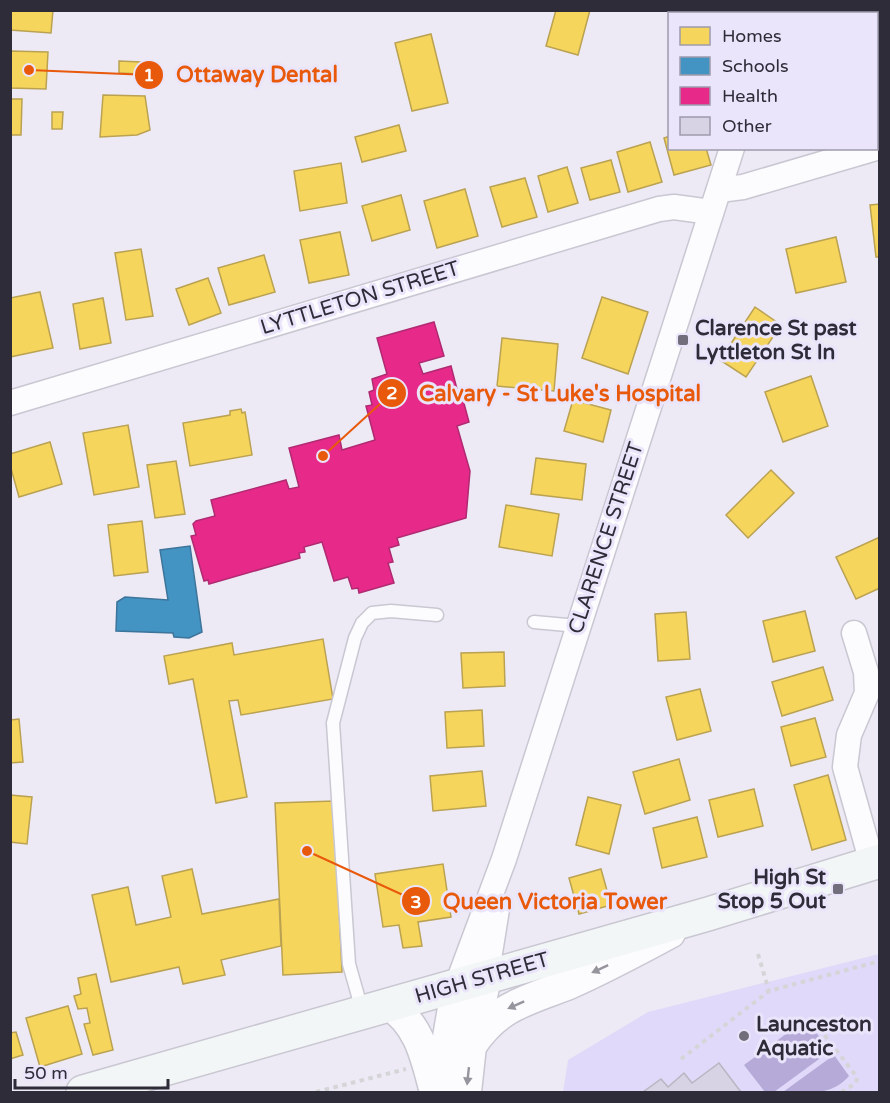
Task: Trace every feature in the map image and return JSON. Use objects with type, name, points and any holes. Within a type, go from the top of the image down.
[{"type":"main road","name":"HIGH STREET","points":[[83,1092],[708,914],[876,862]]},
{"type":"street","name":"CLARENCE STREET","points":[[472,982],[504,859],[731,150]]},
{"type":"street","points":[[719,190],[743,187],[870,150]]},
{"type":"street","name":"LYTTLETON STREET","points":[[10,403],[659,209],[674,207],[711,213]]},
{"type":"street","points":[[855,633],[866,672],[867,693],[849,735],[845,767],[876,862]]},
{"type":"street","points":[[471,1046],[489,1022],[504,1010],[601,969],[708,914]]},
{"type":"street","points":[[466,1092],[471,1046],[472,982]]},
{"type":"street","points":[[444,1092],[448,1033],[472,982]]},
{"type":"street","points":[[376,1008],[406,1018],[421,1044],[435,1092]]},
{"type":"lane","points":[[376,1008],[349,964],[333,723],[355,638],[362,623],[372,613],[391,610],[437,615]]},
{"type":"lane","points":[[534,622],[578,627]]},
{"type":"path","points":[[758,954],[769,991]]},
{"type":"path","points":[[681,1059],[769,991],[879,961]]},
{"type":"path","points":[[819,1028],[857,1077],[856,1083],[842,1092]]},
{"type":"path","points":[[316,1092],[409,1068]]},
{"type":"shaded area","name":"Launceston Aquatic","points":[[879,954],[879,1092],[563,1092],[568,1060],[648,1012]]},
{"type":"shaded area","points":[[806,1019],[830,1051],[774,1092],[765,1092],[744,1065]]},
{"type":"shaded area","points":[[834,1055],[849,1076],[842,1082],[819,1092],[783,1092]]},
{"type":"building: Homes","points":[[10,10],[53,10],[51,33],[10,30]]},
{"type":"building: Homes","points":[[556,10],[590,10],[578,55],[546,46]]},
{"type":"building: Homes","points":[[698,10],[744,10],[750,12],[698,12]]},
{"type":"building: Homes","points":[[431,34],[448,103],[412,111],[395,43]]},
{"type":"building: Homes","points":[[10,51],[48,52],[46,89],[10,88]]},
{"type":"building: Homes","points":[[119,61],[141,62],[140,74],[119,73]]},
{"type":"building: Homes","points":[[103,95],[145,96],[150,130],[137,135],[100,137]]},
{"type":"building: Homes","points":[[10,99],[22,99],[21,135],[10,135]]},
{"type":"building: Homes","points":[[52,112],[63,112],[62,129],[52,129]]},
{"type":"building: Homes","points":[[399,125],[406,151],[362,162],[355,137]]},
{"type":"building: Homes","points":[[668,137],[668,150],[707,150],[711,165],[674,175],[664,138]]},
{"type":"building: Homes","points":[[650,142],[662,182],[628,192],[617,152]]},
{"type":"building: Homes","points":[[611,160],[620,192],[590,200],[581,168]]},
{"type":"building: Homes","points":[[341,163],[347,203],[300,211],[294,171]]},
{"type":"building: Homes","points":[[567,167],[578,203],[548,212],[538,176]]},
{"type":"building: Homes","points":[[525,178],[537,217],[502,227],[490,187]]},
{"type":"building: Homes","points":[[465,189],[478,236],[437,248],[424,201]]},
{"type":"building: Homes","points":[[401,195],[410,230],[372,241],[362,206]]},
{"type":"building: Homes","points":[[880,204],[880,257],[876,257],[870,205]]},
{"type":"building: Homes","points":[[340,232],[349,275],[309,283],[300,240]]},
{"type":"building: Homes","points":[[836,237],[846,282],[796,293],[786,249]]},
{"type":"building: Homes","points":[[141,249],[153,316],[126,320],[115,253]]},
{"type":"building: Homes","points":[[264,255],[275,292],[229,305],[218,268]]},
{"type":"building: Homes","points":[[208,278],[221,313],[189,325],[176,289]]},
{"type":"building: Homes","points":[[40,292],[53,348],[10,357],[10,298]]},
{"type":"building: Homes","points":[[602,297],[648,312],[628,374],[582,358]]},
{"type":"building: Homes","points":[[103,298],[111,343],[80,349],[73,304]]},
{"type":"building: Homes","points":[[755,307],[781,325],[746,377],[720,360]]},
{"type":"building: Homes","points":[[502,338],[558,344],[554,391],[497,386]]},
{"type":"building: Homes","points":[[811,376],[828,426],[783,442],[765,392]]},
{"type":"building: Homes","points":[[573,400],[611,410],[603,442],[564,431]]},
{"type":"building: Homes","points":[[241,409],[242,413],[245,412],[252,455],[190,466],[183,423],[230,415],[230,411]]},
{"type":"building: Homes","points":[[128,425],[139,487],[94,495],[83,433]]},
{"type":"building: Homes","points":[[50,442],[62,484],[19,497],[10,465],[10,454]]},
{"type":"building: Homes","points":[[536,458],[586,464],[582,500],[531,494]]},
{"type":"building: Homes","points":[[176,461],[185,514],[155,518],[147,465]]},
{"type":"building: Homes","points":[[771,470],[794,493],[748,538],[726,515]]},
{"type":"building: Homes","points":[[506,505],[559,514],[552,556],[499,547]]},
{"type":"building: Homes","points":[[142,521],[148,572],[114,576],[108,525]]},
{"type":"building: Homes","points":[[880,537],[880,588],[856,599],[836,557]]},
{"type":"building: Homes","points":[[805,611],[815,651],[773,662],[763,621]]},
{"type":"building: Homes","points":[[686,612],[690,659],[658,661],[655,614]]},
{"type":"building: Homes","points":[[323,639],[333,699],[241,715],[238,700],[229,701],[247,797],[216,803],[193,679],[169,684],[164,656],[232,643],[234,655]]},
{"type":"building: Homes","points":[[504,652],[505,686],[463,688],[461,653]]},
{"type":"building: Homes","points":[[823,667],[833,700],[782,716],[772,682]]},
{"type":"building: Homes","points":[[700,689],[711,731],[677,740],[666,697]]},
{"type":"building: Homes","points":[[482,710],[484,746],[447,748],[445,712]]},
{"type":"building: Homes","points":[[815,718],[826,757],[791,766],[781,727]]},
{"type":"building: Homes","points":[[19,719],[23,762],[10,763],[10,720]]},
{"type":"building: Homes","points":[[679,759],[690,800],[645,814],[633,772]]},
{"type":"building: Homes","points":[[482,771],[486,806],[433,811],[430,776]]},
{"type":"building: Homes","points":[[828,775],[846,840],[812,850],[794,785]]},
{"type":"building: Homes","points":[[754,789],[763,826],[718,837],[709,800]]},
{"type":"building: Homes","points":[[10,795],[32,797],[27,844],[10,842]]},
{"type":"building: Homes","points":[[588,797],[621,805],[609,854],[576,845]]},
{"type":"building: Homes","points":[[334,801],[342,972],[283,975],[275,803]]},
{"type":"building: Homes","points":[[697,817],[707,857],[662,868],[653,828]]},
{"type":"building: Homes","points":[[443,864],[451,917],[418,922],[422,946],[403,948],[399,925],[383,927],[375,874]]},
{"type":"building: Homes","points":[[192,869],[202,914],[279,899],[281,946],[221,960],[225,975],[183,984],[179,967],[111,982],[92,895],[128,887],[136,925],[171,917],[162,876]]},
{"type":"building: Homes","points":[[601,869],[611,905],[579,914],[569,878]]},
{"type":"building: Homes","points":[[96,974],[113,1050],[93,1055],[84,1024],[90,1023],[87,1008],[78,1009],[74,996],[81,994],[78,978]]},
{"type":"building: Homes","points":[[68,1006],[82,1054],[40,1067],[26,1018]]},
{"type":"building: Homes","points":[[16,1032],[23,1055],[10,1059],[10,1033]]},
{"type":"building: Schools","points":[[190,546],[202,632],[189,638],[174,637],[173,633],[116,631],[117,602],[125,597],[168,600],[160,550]]},
{"type":"building: Health","points":[[434,322],[444,356],[419,363],[423,374],[451,366],[458,393],[448,396],[449,400],[462,396],[469,422],[457,426],[470,471],[466,518],[397,538],[399,545],[389,548],[393,562],[388,563],[394,583],[359,593],[358,588],[352,589],[348,577],[334,581],[322,542],[304,547],[305,552],[299,553],[300,558],[209,584],[208,580],[204,581],[191,536],[196,535],[193,524],[196,521],[215,516],[211,500],[286,480],[289,489],[299,487],[289,448],[339,435],[342,450],[375,440],[366,406],[372,405],[369,392],[374,390],[372,379],[387,374],[377,338]]},
{"type":"building: Other","points":[[719,1063],[741,1092],[643,1092],[661,1079],[668,1087],[684,1073],[692,1083]]},
{"type":"place","name":"Ottaway Dental","points":[[29,70]]},
{"type":"place","name":"Clarence St past Lyttleton St In","points":[[683,340]]},
{"type":"place","name":"Calvary - St Luke's Hospital","points":[[323,456]]},
{"type":"place","name":"Queen Victoria Tower","points":[[307,851]]},
{"type":"place","name":"High St Stop 5 Out","points":[[838,889]]},
{"type":"place","name":"Launceston Aquatic","points":[[744,1036]]}]
